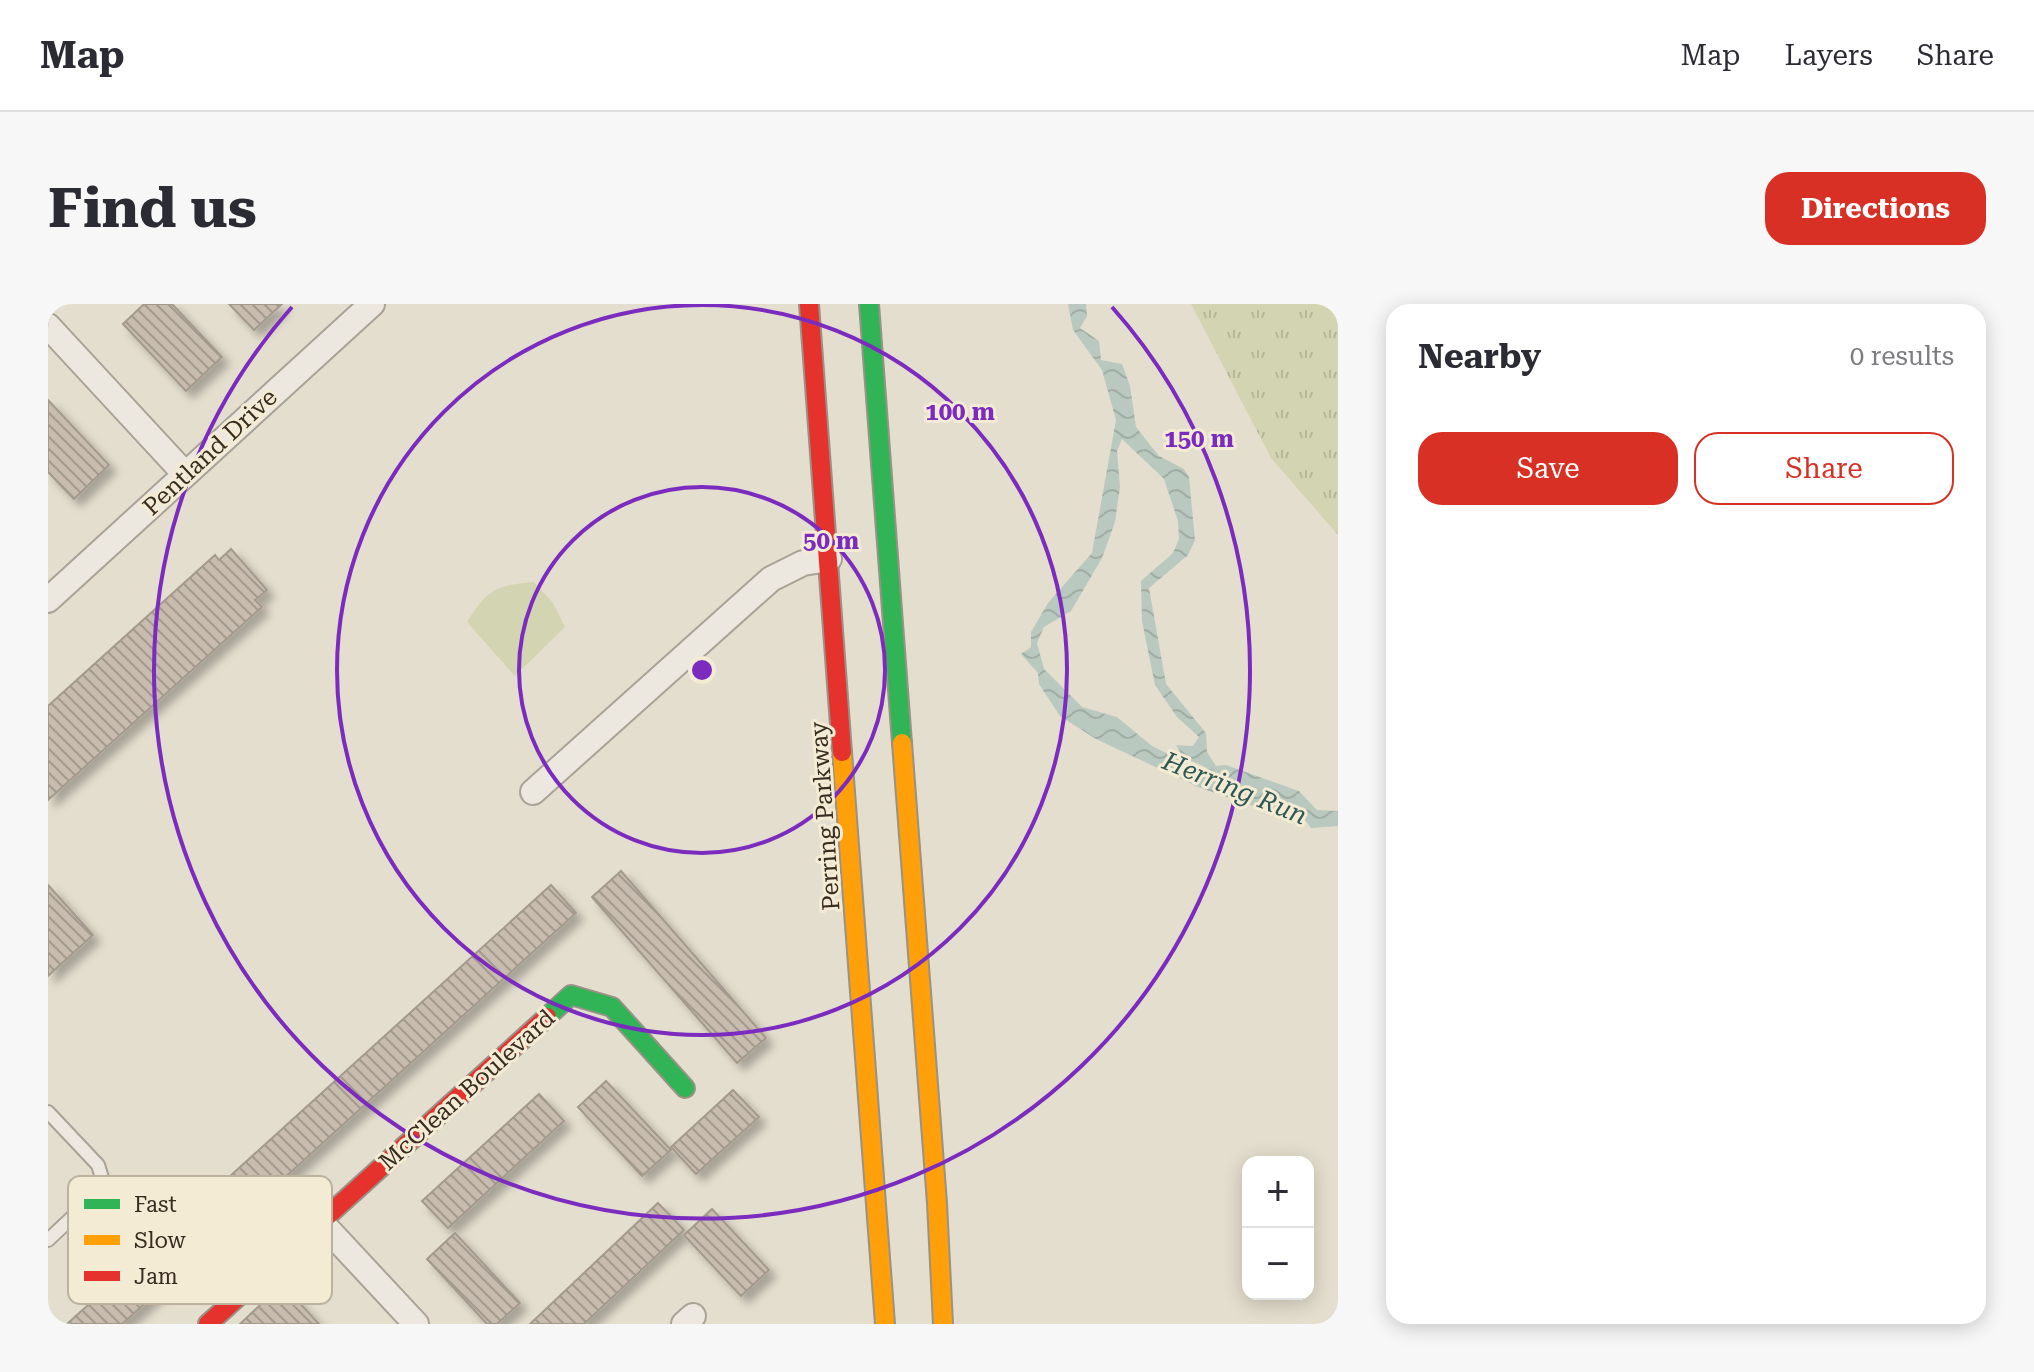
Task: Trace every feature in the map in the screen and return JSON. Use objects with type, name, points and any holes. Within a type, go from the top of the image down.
[{"type":"main road","name":"Perring Parkway","points":[[809,304],[885,1324]]},
{"type":"main road","points":[[869,304],[943,1324]]},
{"type":"main road","name":"McClean Boulevard","points":[[332,1212],[571,995],[612,1007],[685,1088]]},
{"type":"main road","name":"McClean Boulevard","points":[[208,1324],[230,1304]]},
{"type":"street","name":"Pentland Drive","points":[[48,600],[372,304]]},
{"type":"street","points":[[48,326],[185,474]]},
{"type":"street","points":[[533,792],[771,579],[803,563],[829,559]]},
{"type":"street","points":[[332,1234],[416,1324]]},
{"type":"lane","points":[[48,1112],[98,1165],[101,1176]]},
{"type":"lane","points":[[48,1240],[68,1221]]},
{"type":"path","points":[[1335,304],[1338,313]]},
{"type":"green space","points":[[1191,304],[1338,304],[1338,535],[1271,458]]},
{"type":"green space","points":[[534,582],[553,603],[565,627],[515,676],[467,622],[494,591]]},
{"type":"water","name":"Herring Run","points":[[1068,304],[1086,304],[1087,316],[1080,328],[1099,341],[1101,360],[1122,364],[1130,386],[1136,427],[1159,456],[1184,469],[1189,477],[1195,540],[1188,555],[1149,588],[1166,684],[1206,733],[1207,752],[1216,766],[1226,765],[1299,791],[1317,810],[1338,811],[1338,826],[1311,828],[1302,816],[1265,810],[1198,787],[1096,739],[1060,716],[1039,684],[1038,673],[1021,654],[1031,647],[1031,632],[1048,603],[1092,553],[1116,420],[1102,370],[1073,330]],"holes":[[[1122,439],[1164,479],[1178,521],[1179,539],[1173,553],[1141,581],[1142,621],[1155,685],[1177,717],[1199,737],[1193,746],[1176,745],[1183,757],[1207,768],[1203,771],[1152,746],[1117,717],[1082,707],[1044,669],[1037,643],[1044,627],[1071,611],[1102,558],[1115,522],[1120,487],[1117,451]]]},
{"type":"building","points":[[144,304],[172,304],[222,357],[186,391],[123,324]]},
{"type":"building","points":[[229,304],[282,304],[254,330]]},
{"type":"building","points":[[48,400],[109,465],[74,499],[48,472]]},
{"type":"building","points":[[231,549],[267,590],[255,600],[262,607],[48,800],[48,706],[215,555],[219,560]]},
{"type":"building","points":[[621,871],[766,1038],[737,1063],[592,897]]},
{"type":"building","points":[[48,885],[93,935],[48,976]]},
{"type":"building","points":[[551,885],[576,913],[287,1176],[230,1176]]},
{"type":"building","points":[[606,1081],[671,1150],[642,1176],[578,1107]]},
{"type":"building","points":[[733,1090],[759,1117],[696,1174],[671,1147]]},
{"type":"building","points":[[539,1094],[564,1121],[448,1228],[422,1201]]},
{"type":"building","points":[[658,1203],[684,1230],[584,1324],[530,1324]]},
{"type":"building","points":[[712,1209],[769,1270],[741,1296],[684,1235]]},
{"type":"building","points":[[455,1233],[520,1303],[497,1324],[487,1324],[427,1259]]},
{"type":"building","points":[[89,1304],[144,1304],[122,1324],[67,1324]]},
{"type":"building","points":[[301,1304],[319,1324],[240,1324],[259,1306]]},
{"type":"traffic: fast","points":[[869,304],[902,743]]},
{"type":"traffic: fast","points":[[547,1017],[571,995],[612,1007],[685,1088]]},
{"type":"traffic: slow","points":[[902,743],[937,1203],[943,1324]]},
{"type":"traffic: slow","points":[[842,752],[885,1324]]},
{"type":"traffic: jam","points":[[809,304],[842,752]]},
{"type":"traffic: jam","points":[[332,1212],[547,1017]]},
{"type":"traffic: jam","points":[[208,1324],[230,1304]]}]
